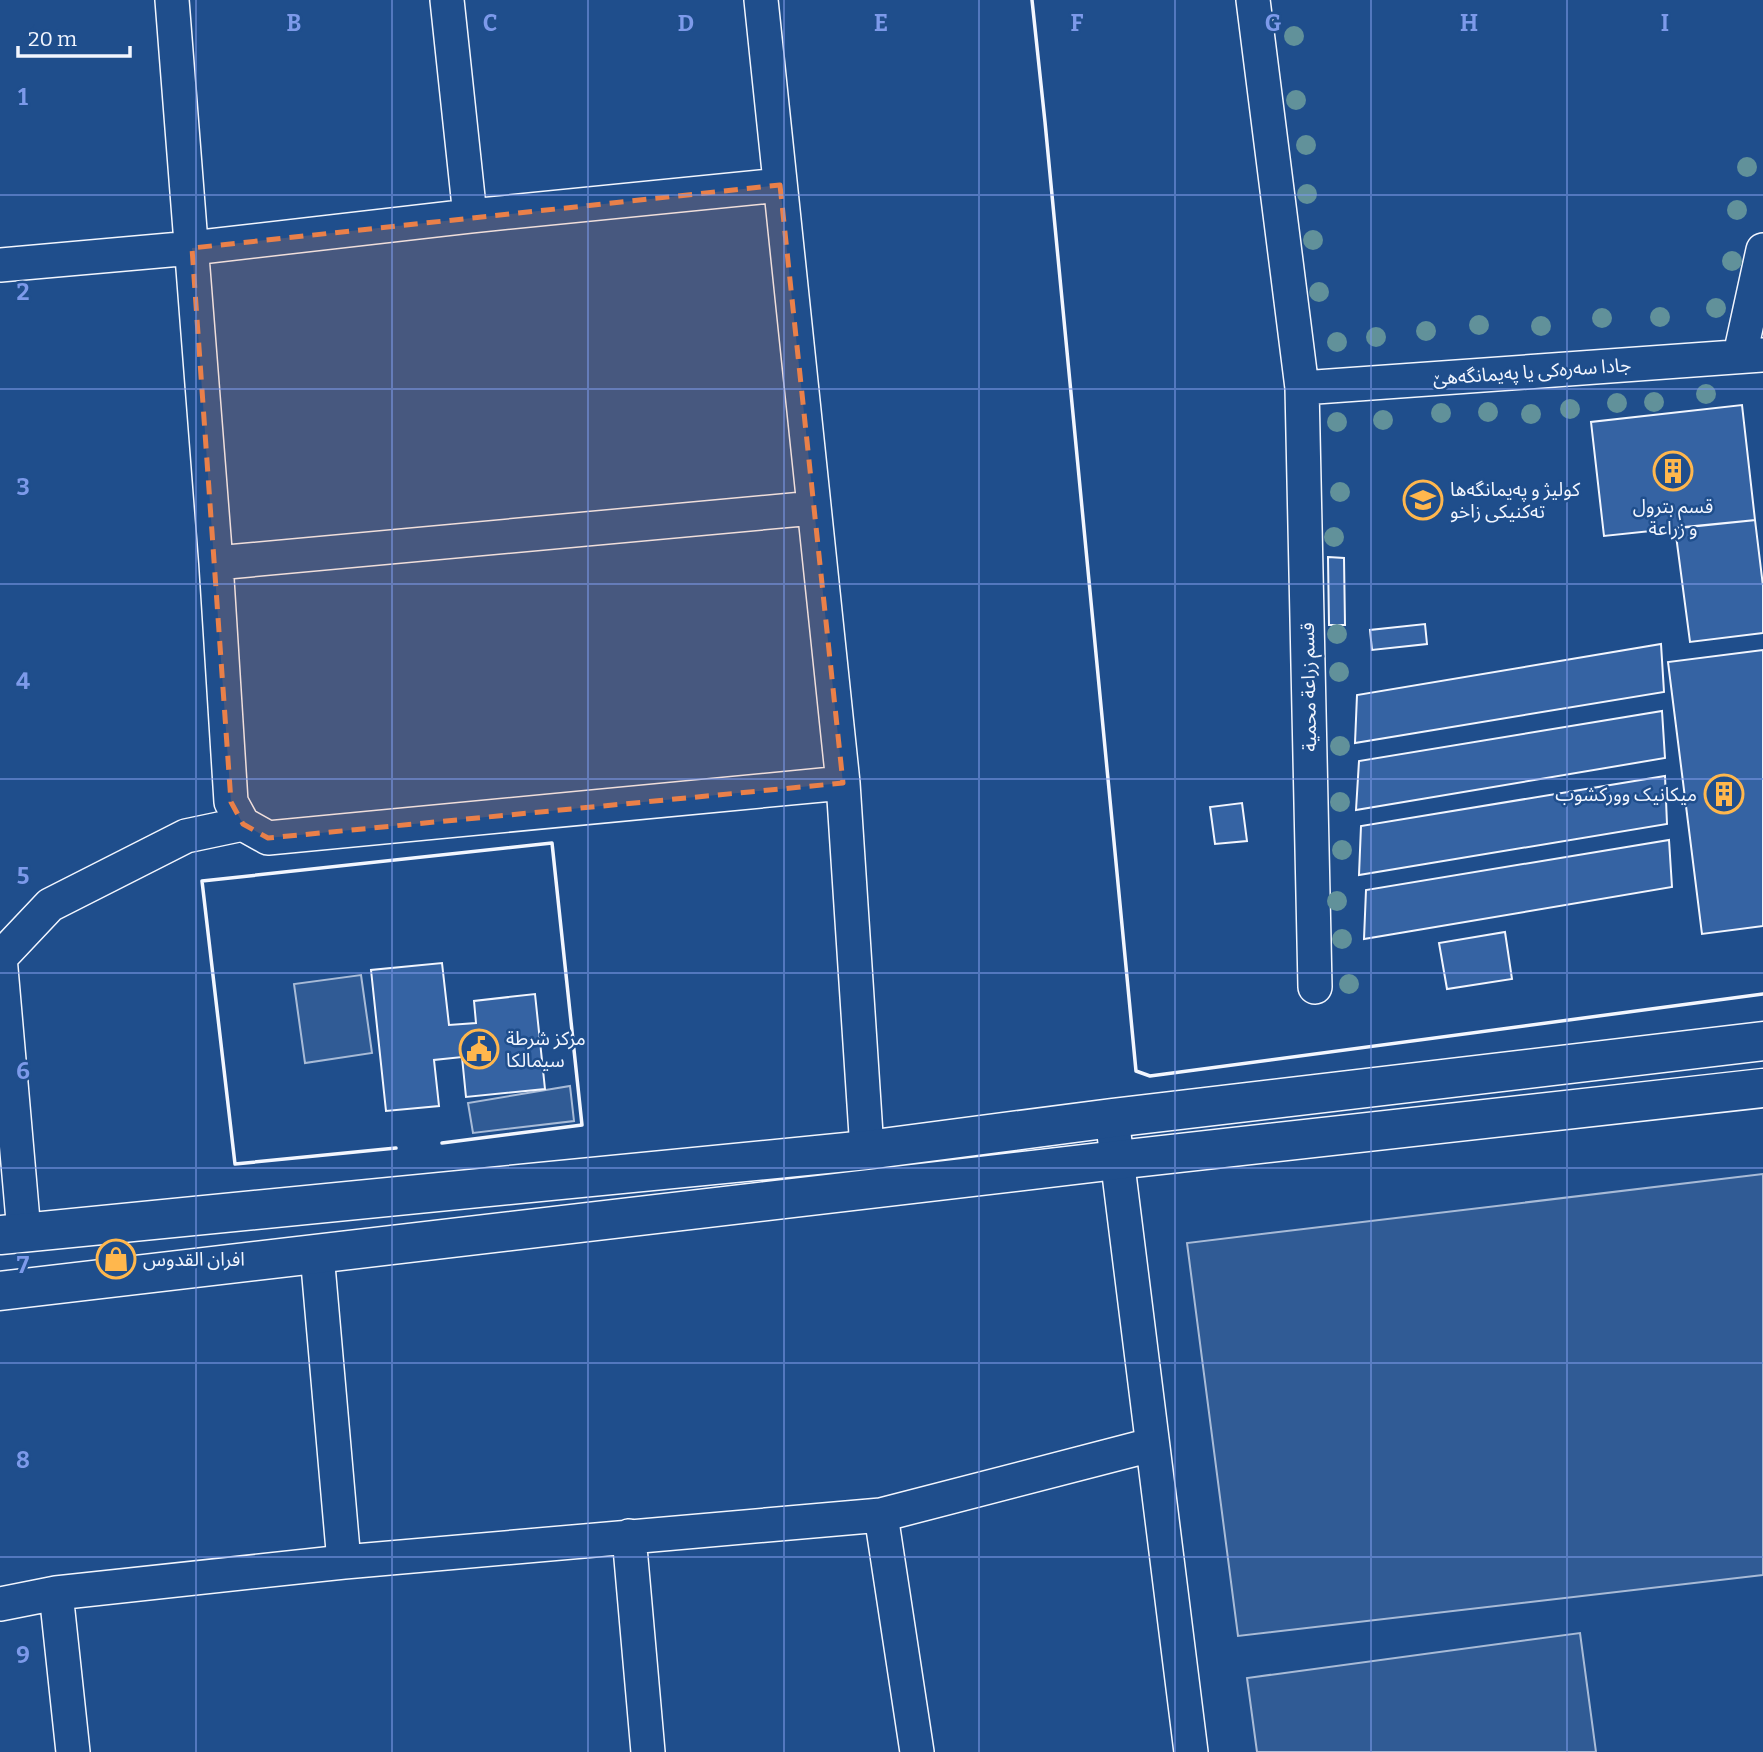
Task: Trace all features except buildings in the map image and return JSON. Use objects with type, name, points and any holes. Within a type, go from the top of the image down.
[{"type":"main road","points":[[12,1233],[867,1150],[1112,1118],[1763,1041]]},
{"type":"main road","points":[[0,1291],[1116,1160],[1763,1088]]},
{"type":"street","points":[[172,0],[216,563],[231,802],[243,824],[268,838],[843,783]]},
{"type":"street","points":[[447,0],[470,216]]},
{"type":"street","points":[[761,0],[843,783],[867,1150]]},
{"type":"street","name":"قسم زراعة محمية","points":[[1253,0],[1302,387],[1315,987]]},
{"type":"street","points":[[0,265],[192,248],[470,216],[780,185]]},
{"type":"street","points":[[1751,355],[1763,250]]},
{"type":"street","name":"جادا سه‌ره‌كى يا په‌يمانگه‌هێ","points":[[1302,387],[1751,355]]},
{"type":"street","points":[[216,563],[814,508]]},
{"type":"street","points":[[12,1233],[0,957],[50,905],[186,836],[243,824]]},
{"type":"street","points":[[1112,1118],[1191,1752]]},
{"type":"street","points":[[317,1254],[344,1562]]},
{"type":"street","points":[[0,1604],[56,1593],[344,1562],[881,1515],[1152,1445]]},
{"type":"street","points":[[881,1515],[917,1752]]},
{"type":"street","points":[[629,1536],[648,1752]]},
{"type":"street","points":[[56,1593],[73,1752]]},
{"type":"highlighted area","points":[[780,185],[843,783],[268,838],[243,824],[231,802],[192,248]]},
{"type":"shaded area","points":[[361,975],[372,1053],[305,1063],[294,984]]},
{"type":"shaded area","points":[[570,1086],[574,1121],[473,1133],[468,1103]]},
{"type":"shaded area","points":[[1763,1174],[1763,1575],[1238,1636],[1187,1243]]},
{"type":"shaded area","points":[[1580,1633],[1596,1752],[1257,1752],[1247,1678]]},
{"type":"wall","points":[[1032,0],[1136,1071],[1150,1076],[1763,994]]},
{"type":"wall","points":[[396,1148],[235,1164],[202,881],[552,843],[582,1125],[442,1143]]},
{"type":"place","name":"قسم بترول و زراعة","points":[[1673,471]]},
{"type":"place","name":"كوليژ و په‌يمانگه‌ها ته‌كنيكى زاخو","points":[[1423,500]]},
{"type":"place","name":"میکانیک وورکشوب","points":[[1724,794]]},
{"type":"place","name":"مركز شرطة سيمالكا","points":[[479,1049]]},
{"type":"place","name":"افران القدوس","points":[[116,1259]]}]
